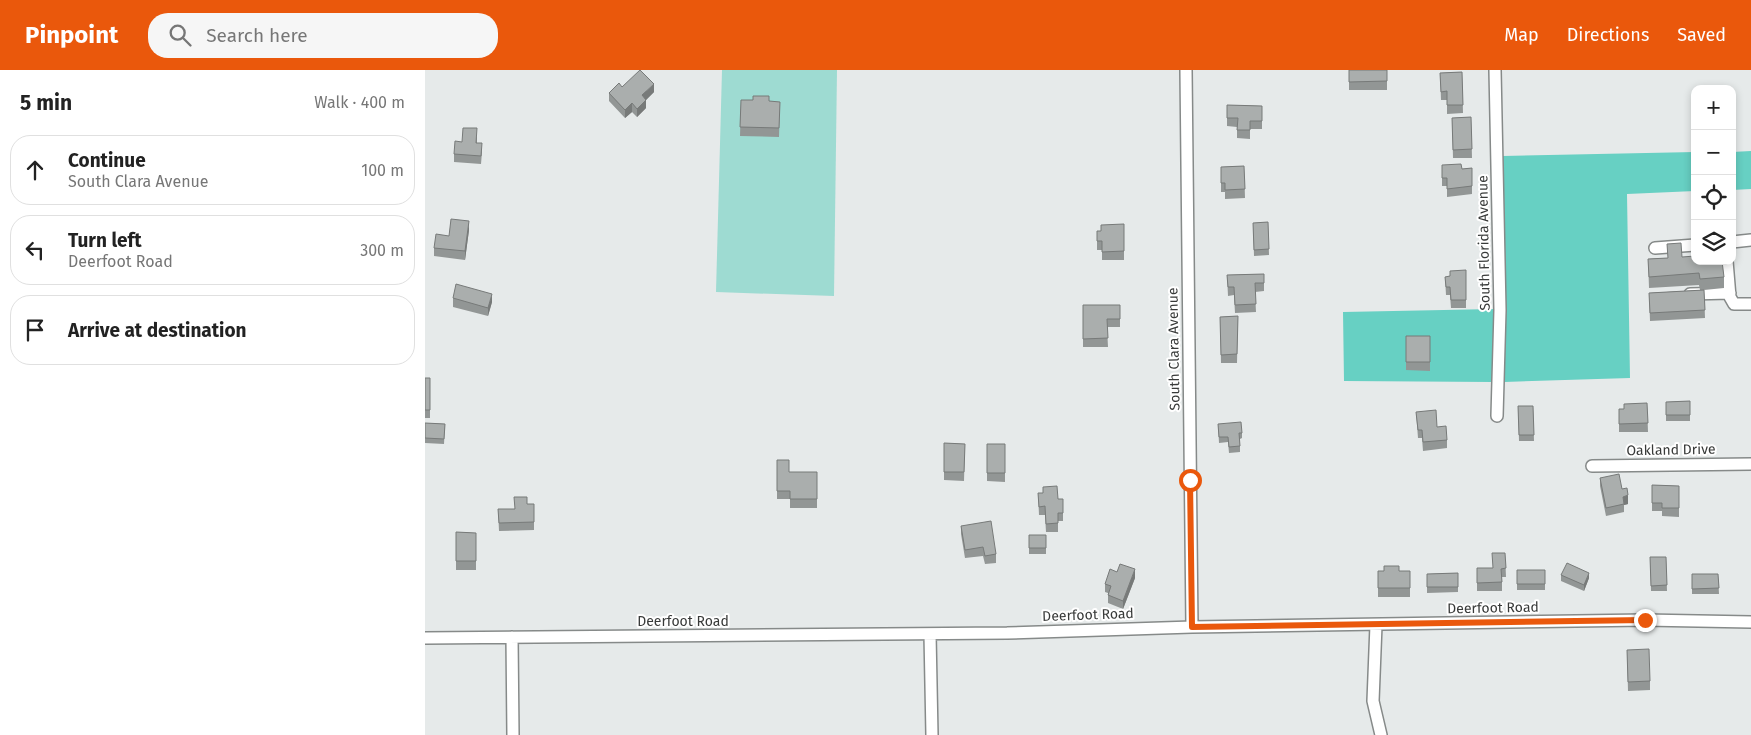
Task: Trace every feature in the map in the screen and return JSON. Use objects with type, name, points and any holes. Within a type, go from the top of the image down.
[{"type":"street","name":"South Clara Avenue","points":[[1186,70],[1192,627]]},
{"type":"street","name":"South Florida Avenue","points":[[1495,70],[1500,310],[1497,416]]},
{"type":"street","points":[[1736,241],[1751,240]]},
{"type":"street","points":[[1655,248],[1691,245]]},
{"type":"street","points":[[1727,265],[1730,297],[1734,304],[1751,304]]},
{"type":"street","points":[[1679,294],[1730,293]]},
{"type":"street","name":"Oakland Drive","points":[[1592,466],[1751,464]]},
{"type":"street","name":"Deerfoot Road","points":[[425,638],[930,634],[1192,627],[1645,620],[1751,622]]},
{"type":"street","points":[[1376,624],[1373,702],[1381,735]]},
{"type":"street","points":[[930,634],[932,735]]},
{"type":"street","points":[[512,637],[513,735]]},
{"type":"green space","points":[[722,70],[837,70],[834,296],[716,292]]},
{"type":"green space","points":[[1751,151],[1751,189],[1736,190],[1736,152]]},
{"type":"green space","points":[[1691,152],[1691,191],[1627,194],[1630,378],[1504,382],[1503,156]]},
{"type":"green space","points":[[1494,309],[1493,382],[1344,381],[1343,312]]},
{"type":"building","points":[[640,70],[654,84],[642,95],[646,100],[637,109],[632,103],[625,110],[609,93],[619,83],[622,87]]},
{"type":"building","points":[[1349,70],[1387,70],[1387,81],[1349,82]]},
{"type":"building","points":[[1462,72],[1463,105],[1447,105],[1447,91],[1441,92],[1440,73]]},
{"type":"building","points":[[753,96],[769,96],[769,101],[780,102],[779,128],[740,127],[741,100],[753,100]]},
{"type":"building","points":[[1227,105],[1262,106],[1262,121],[1250,121],[1250,130],[1237,130],[1238,118],[1227,118]]},
{"type":"building","points":[[1471,117],[1472,149],[1453,150],[1452,118]]},
{"type":"building","points":[[463,128],[477,128],[476,143],[482,143],[481,156],[454,154],[455,141],[462,142]]},
{"type":"building","points":[[1461,164],[1462,169],[1472,168],[1472,186],[1447,189],[1447,178],[1442,178],[1442,165]]},
{"type":"building","points":[[1244,166],[1245,189],[1225,190],[1225,183],[1221,183],[1221,167]]},
{"type":"building","points":[[451,219],[469,221],[465,251],[434,248],[436,234],[449,236]]},
{"type":"building","points":[[1268,222],[1269,249],[1254,250],[1253,223]]},
{"type":"building","points":[[1124,224],[1124,251],[1102,252],[1102,241],[1097,241],[1097,231],[1101,231],[1101,225]]},
{"type":"building","points":[[1681,243],[1682,257],[1691,256],[1691,265],[1722,265],[1724,277],[1700,279],[1699,273],[1649,277],[1648,259],[1668,258],[1667,244]]},
{"type":"building","points":[[1466,270],[1466,300],[1451,300],[1450,287],[1446,287],[1445,277],[1450,276],[1450,271]]},
{"type":"building","points":[[1264,274],[1264,283],[1255,283],[1256,304],[1235,305],[1234,287],[1228,287],[1227,275]]},
{"type":"building","points":[[456,284],[492,294],[488,308],[453,298]]},
{"type":"building","points":[[1704,290],[1705,310],[1650,313],[1649,293]]},
{"type":"building","points":[[1083,305],[1120,305],[1120,319],[1107,319],[1108,338],[1083,339]]},
{"type":"building","points":[[1238,316],[1237,354],[1221,355],[1220,317]]},
{"type":"building","points":[[1406,336],[1430,336],[1430,362],[1406,362]]},
{"type":"building","points":[[425,378],[430,378],[430,410],[425,410]]},
{"type":"building","points":[[1690,401],[1690,415],[1666,415],[1666,402]]},
{"type":"building","points":[[1647,403],[1648,423],[1619,424],[1619,409],[1624,409],[1624,404]]},
{"type":"building","points":[[1518,406],[1533,406],[1534,435],[1519,435]]},
{"type":"building","points":[[1436,410],[1437,427],[1446,426],[1447,440],[1423,442],[1422,430],[1418,430],[1416,412]]},
{"type":"building","points":[[1241,422],[1242,433],[1239,433],[1240,446],[1229,447],[1228,437],[1219,437],[1218,424]]},
{"type":"building","points":[[425,423],[445,424],[444,439],[425,438]]},
{"type":"building","points":[[944,443],[965,444],[964,472],[944,472]]},
{"type":"building","points":[[987,444],[1005,444],[1005,473],[987,473]]},
{"type":"building","points":[[777,460],[789,460],[789,472],[817,472],[817,499],[790,499],[790,491],[777,491]]},
{"type":"building","points":[[1619,474],[1622,489],[1627,488],[1628,495],[1623,497],[1624,504],[1606,508],[1600,478]]},
{"type":"building","points":[[1652,485],[1679,486],[1679,508],[1662,508],[1662,503],[1652,503]]},
{"type":"building","points":[[1057,486],[1058,499],[1063,499],[1063,513],[1058,513],[1058,523],[1046,524],[1045,506],[1039,507],[1038,493],[1043,493],[1043,487]]},
{"type":"building","points":[[514,497],[527,497],[527,504],[534,504],[534,522],[499,523],[498,509],[515,509]]},
{"type":"building","points":[[991,521],[996,554],[985,556],[983,547],[965,550],[961,526]]},
{"type":"building","points":[[456,532],[476,533],[476,561],[456,561]]},
{"type":"building","points":[[1029,535],[1046,535],[1046,548],[1029,548]]},
{"type":"building","points":[[1492,553],[1505,553],[1506,568],[1501,569],[1502,582],[1477,583],[1477,568],[1493,568]]},
{"type":"building","points":[[1650,557],[1666,557],[1667,585],[1651,586]]},
{"type":"building","points":[[1567,563],[1589,573],[1584,585],[1561,575]]},
{"type":"building","points":[[1120,564],[1135,569],[1123,601],[1108,595],[1111,586],[1105,584],[1110,569],[1117,572]]},
{"type":"building","points":[[1384,566],[1399,566],[1399,571],[1410,571],[1410,588],[1378,588],[1378,571],[1384,571]]},
{"type":"building","points":[[1517,570],[1545,570],[1545,584],[1517,584]]},
{"type":"building","points":[[1458,573],[1458,587],[1427,587],[1427,574]]},
{"type":"building","points":[[1692,574],[1718,574],[1719,588],[1692,589]]},
{"type":"building","points":[[1649,649],[1650,681],[1628,682],[1627,650]]},
{"type":"route","points":[[1190,480],[1192,627],[1645,620]]}]
